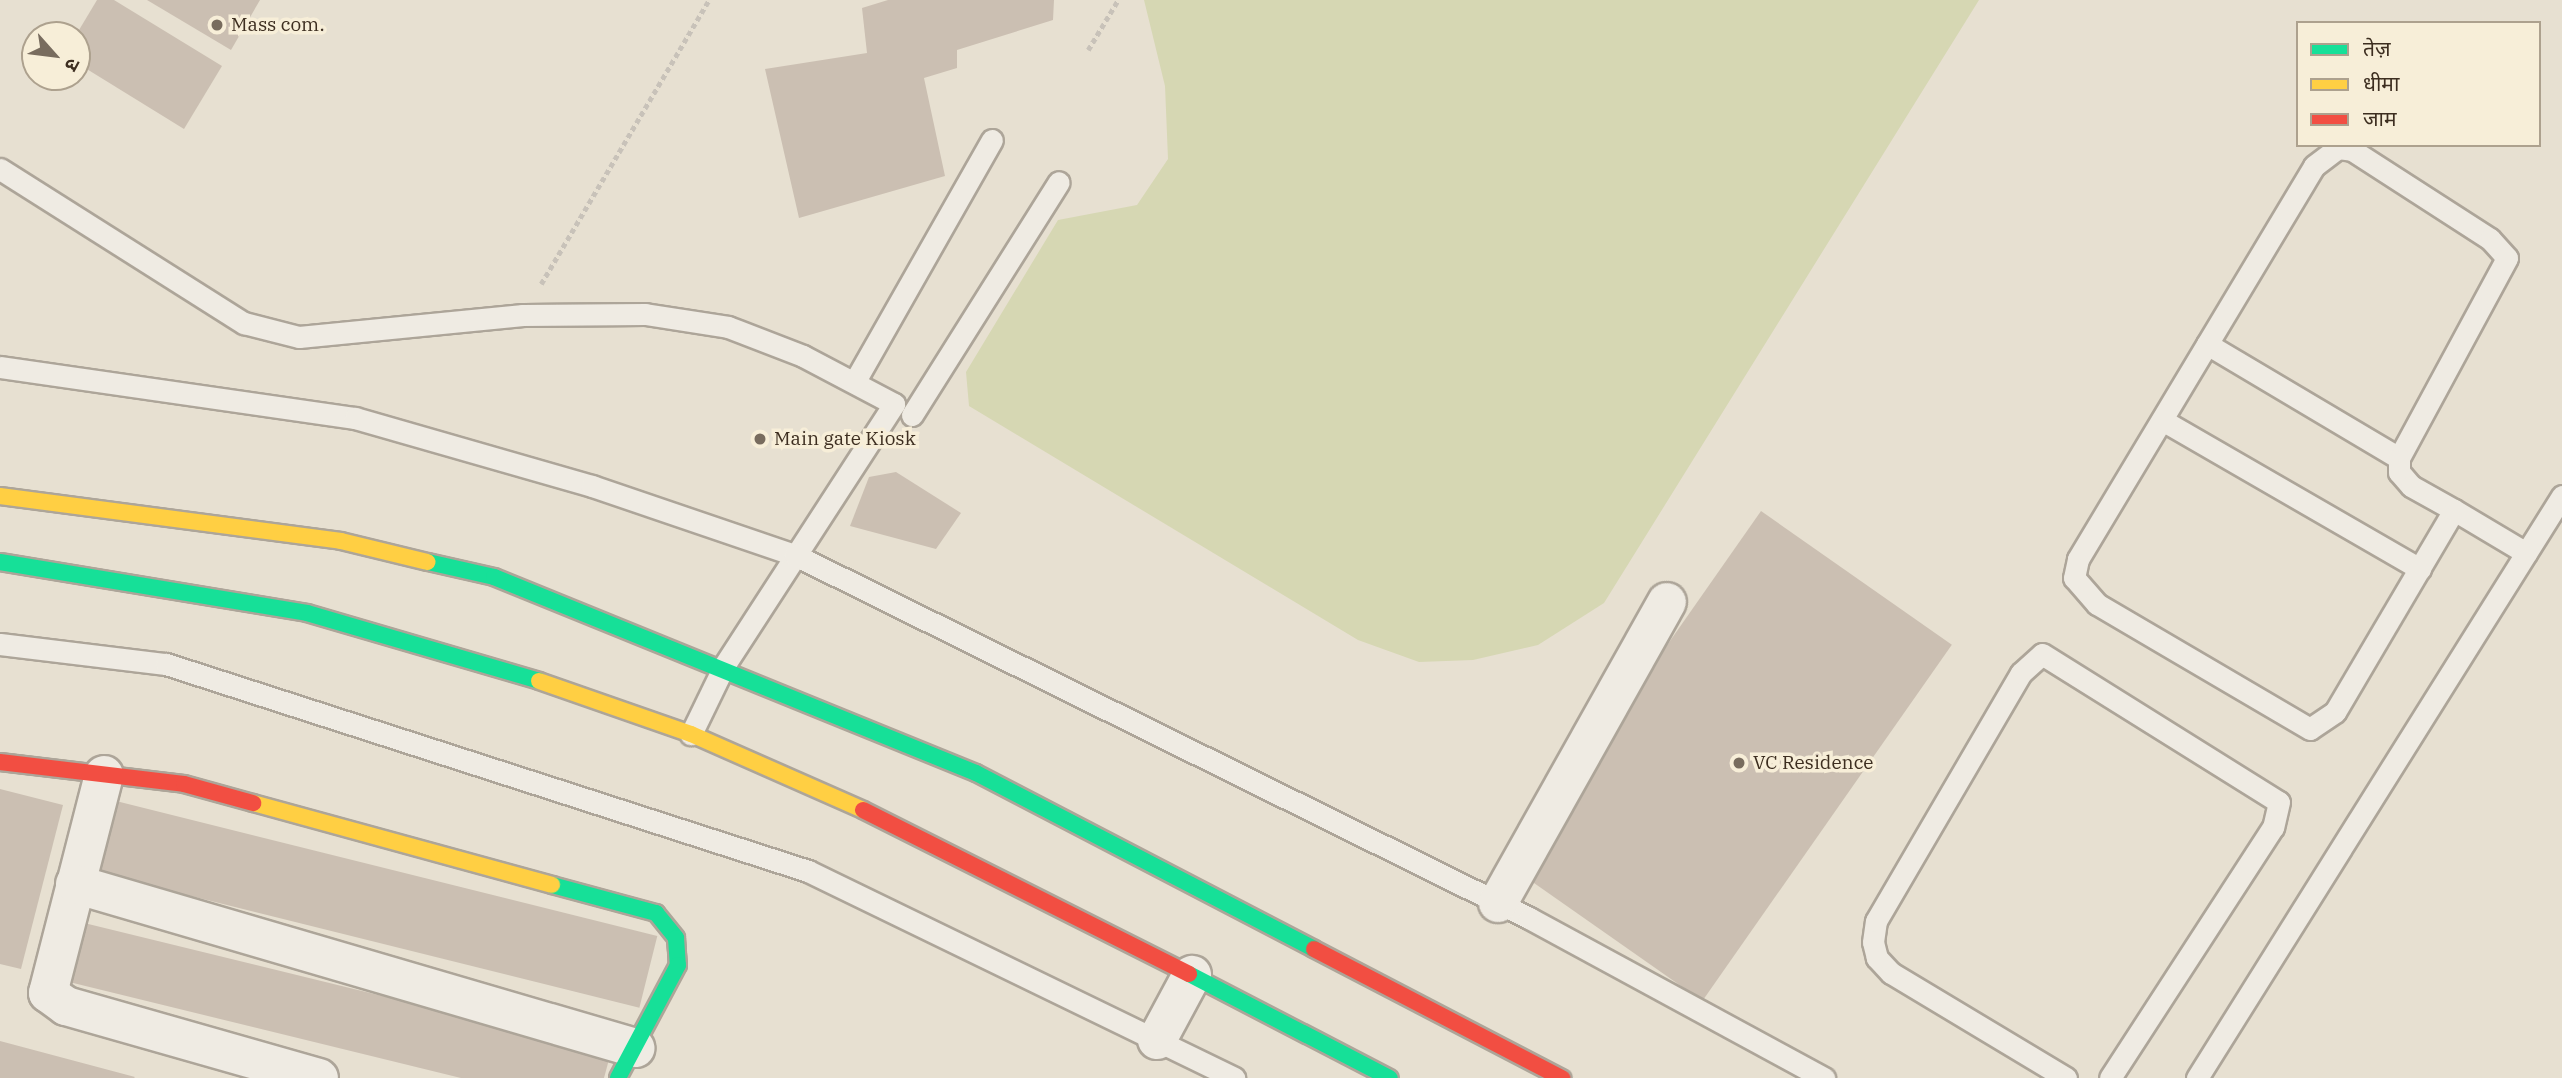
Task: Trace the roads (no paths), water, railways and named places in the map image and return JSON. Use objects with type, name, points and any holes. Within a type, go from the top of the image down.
[{"type":"main road","points":[[0,496],[341,541],[494,577],[724,666],[976,774],[1562,1078]]},
{"type":"main road","points":[[0,562],[307,613],[464,655],[691,734],[930,839],[1390,1078]]},
{"type":"main road","points":[[0,762],[184,784],[656,913],[676,938],[678,965],[627,1063]]},
{"type":"street","points":[[1498,903],[1667,602]]},
{"type":"street","points":[[104,775],[49,986],[54,1000],[319,1078]]},
{"type":"street","points":[[75,884],[627,1063]]},
{"type":"street","points":[[1157,1040],[1192,975]]},
{"type":"lane","points":[[855,381],[992,140]]},
{"type":"lane","points":[[2399,458],[2507,258],[2490,239],[2351,150],[2338,148],[2314,166],[2078,559],[2074,578],[2097,604],[2295,725],[2310,729],[2335,712],[2454,510]]},
{"type":"lane","points":[[0,169],[244,323],[299,337],[523,315],[645,314],[728,327],[855,381],[894,404],[724,666],[691,734]]},
{"type":"lane","points":[[912,415],[1059,182]]},
{"type":"lane","points":[[2207,344],[2399,458],[2411,486],[2526,553]]},
{"type":"lane","points":[[0,367],[355,418],[592,486],[795,555],[1498,903],[1824,1078]]},
{"type":"lane","points":[[2162,420],[2420,569]]},
{"type":"lane","points":[[2197,1078],[2562,496]]},
{"type":"lane","points":[[0,644],[166,664],[807,871],[1234,1078]]},
{"type":"lane","points":[[2066,1078],[1891,973],[1877,958],[1873,942],[1877,921],[2021,673],[2042,654],[2279,802],[2273,827],[2110,1078]]},
{"type":"place","name":"Mass com.","points":[[217,25]]},
{"type":"place","name":"Main gate Kiosk","points":[[760,439]]},
{"type":"place","name":"VC Residence","points":[[1739,763]]}]
